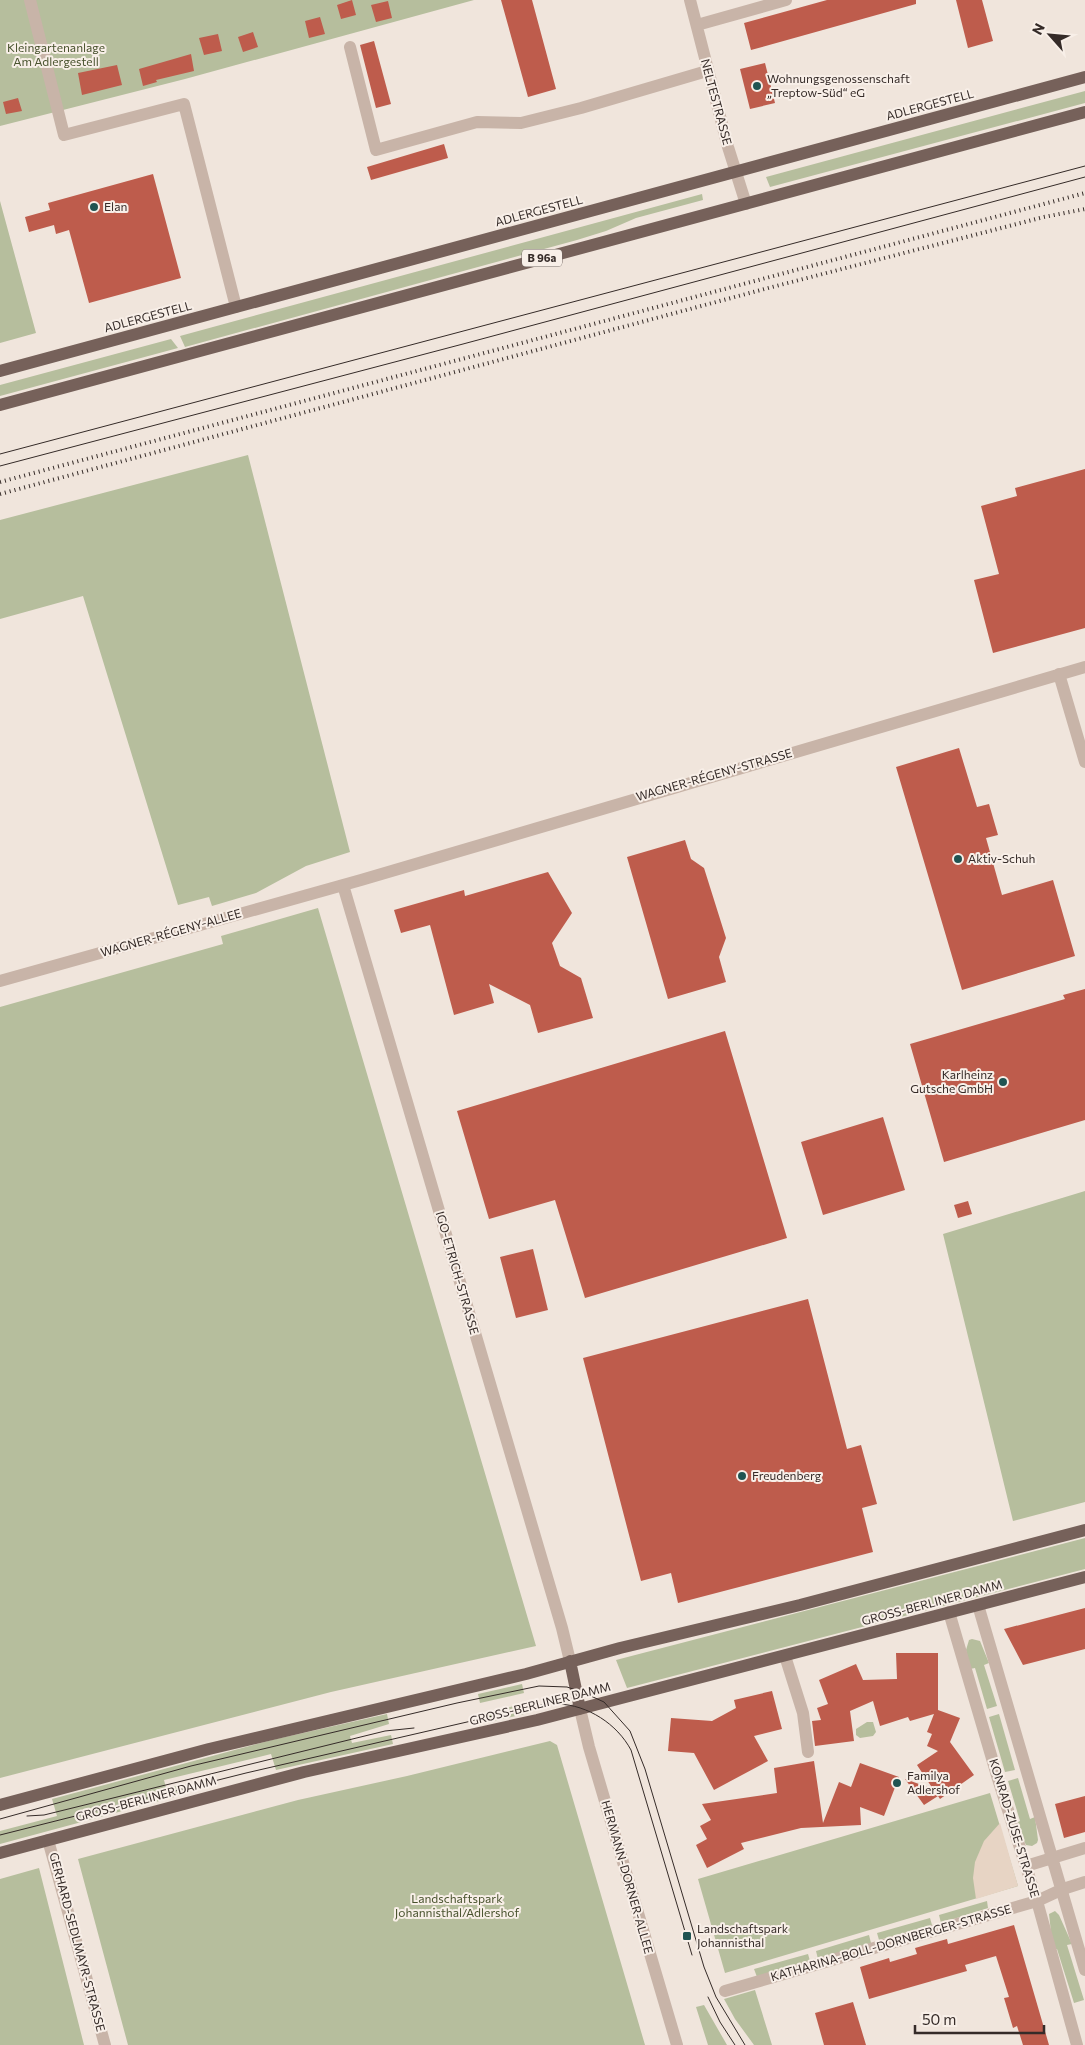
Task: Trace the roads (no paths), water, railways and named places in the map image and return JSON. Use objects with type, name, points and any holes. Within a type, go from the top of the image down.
[{"type":"main road","name":"ADLERGESTELL","points":[[0,371],[1085,77]]},
{"type":"main road","name":"B 96a","points":[[0,405],[1085,112]]},
{"type":"main road","points":[[0,1805],[208,1749],[526,1674],[570,1661],[800,1605],[1085,1530]]},
{"type":"main road","name":"GROSS-BERLINER DAMM","points":[[0,1853],[304,1772],[580,1709],[1085,1577]]},
{"type":"main road","points":[[570,1661],[580,1709]]},
{"type":"street","points":[[30,0],[64,135],[184,104],[236,307]]},
{"type":"street","name":"NELTESTRASSE","points":[[690,0],[707,71],[746,204]]},
{"type":"street","points":[[697,25],[786,0]]},
{"type":"street","points":[[350,47],[376,150],[477,122],[521,123],[581,108],[707,71]]},
{"type":"street","name":"WAGNER-RÉGENY-STRASSE","points":[[343,885],[1085,667]]},
{"type":"street","points":[[1059,674],[1085,762]]},
{"type":"street","name":"WAGNER-RÉGENY-ALLEE","points":[[0,982],[343,885]]},
{"type":"street","name":"IGO-ETRICH-STRASSE","points":[[343,885],[562,1628],[570,1661]]},
{"type":"street","points":[[978,1605],[1063,1889],[1085,1970]]},
{"type":"street","name":"KONRAD-ZUSE-STRASSE","points":[[949,1612],[998,1779],[1037,1901],[1077,2045]]},
{"type":"street","points":[[785,1656],[803,1713],[808,1752]]},
{"type":"street","name":"HERMANN-DORNER-ALLEE","points":[[580,1709],[589,1747],[677,2045]]},
{"type":"street","name":"GERHARD-SEDLMAYR-STRASSE","points":[[48,1840],[105,2045]]},
{"type":"street","points":[[1026,1866],[1085,1848]]},
{"type":"street","name":"KATHARINA-BOLL-DORNBERGER-STRASSE","points":[[725,1992],[1037,1901],[1063,1889],[1085,1882]]},
{"type":"tram line","points":[[0,454],[1085,166]]},
{"type":"tram line","points":[[0,466],[1085,177]]},
{"type":"tram line","points":[[0,1819],[191,1766],[457,1703],[539,1686],[567,1687],[604,1702],[630,1731],[645,1769],[704,1967],[716,1997],[745,2045]]},
{"type":"tram line","points":[[0,1835],[246,1773],[534,1707],[553,1704],[569,1705],[591,1712],[610,1724],[631,1750],[692,1955]]},
{"type":"tram line","points":[[27,1816],[44,1815],[385,1731],[414,1728]]},
{"type":"tram line","points":[[708,1997],[720,2022],[735,2045]]},
{"type":"railway","points":[[0,482],[1085,193]]},
{"type":"railway","points":[[0,494],[772,287],[1044,217],[1085,209]]},
{"type":"place","name":"Wohnungsgenossenschaft „Treptow-Süd“ eG","points":[[757,86]]},
{"type":"place","name":"Elan","points":[[94,207]]},
{"type":"place","name":"Aktiv-Schuh","points":[[958,859]]},
{"type":"place","name":"Karlheinz Gutsche GmbH","points":[[1003,1082]]},
{"type":"place","name":"Freudenberg","points":[[742,1476]]},
{"type":"place","name":"Familya Adlershof","points":[[897,1783]]},
{"type":"place","name":"Landschaftspark Johannisthal","points":[[687,1936]]},
{"type":"park label","name":"Kleingartenanlage Am Adlergestell","points":[[56,55]]},
{"type":"park label","name":"Landschaftspark Johannisthal/Adlershof","points":[[457,1906]]}]
